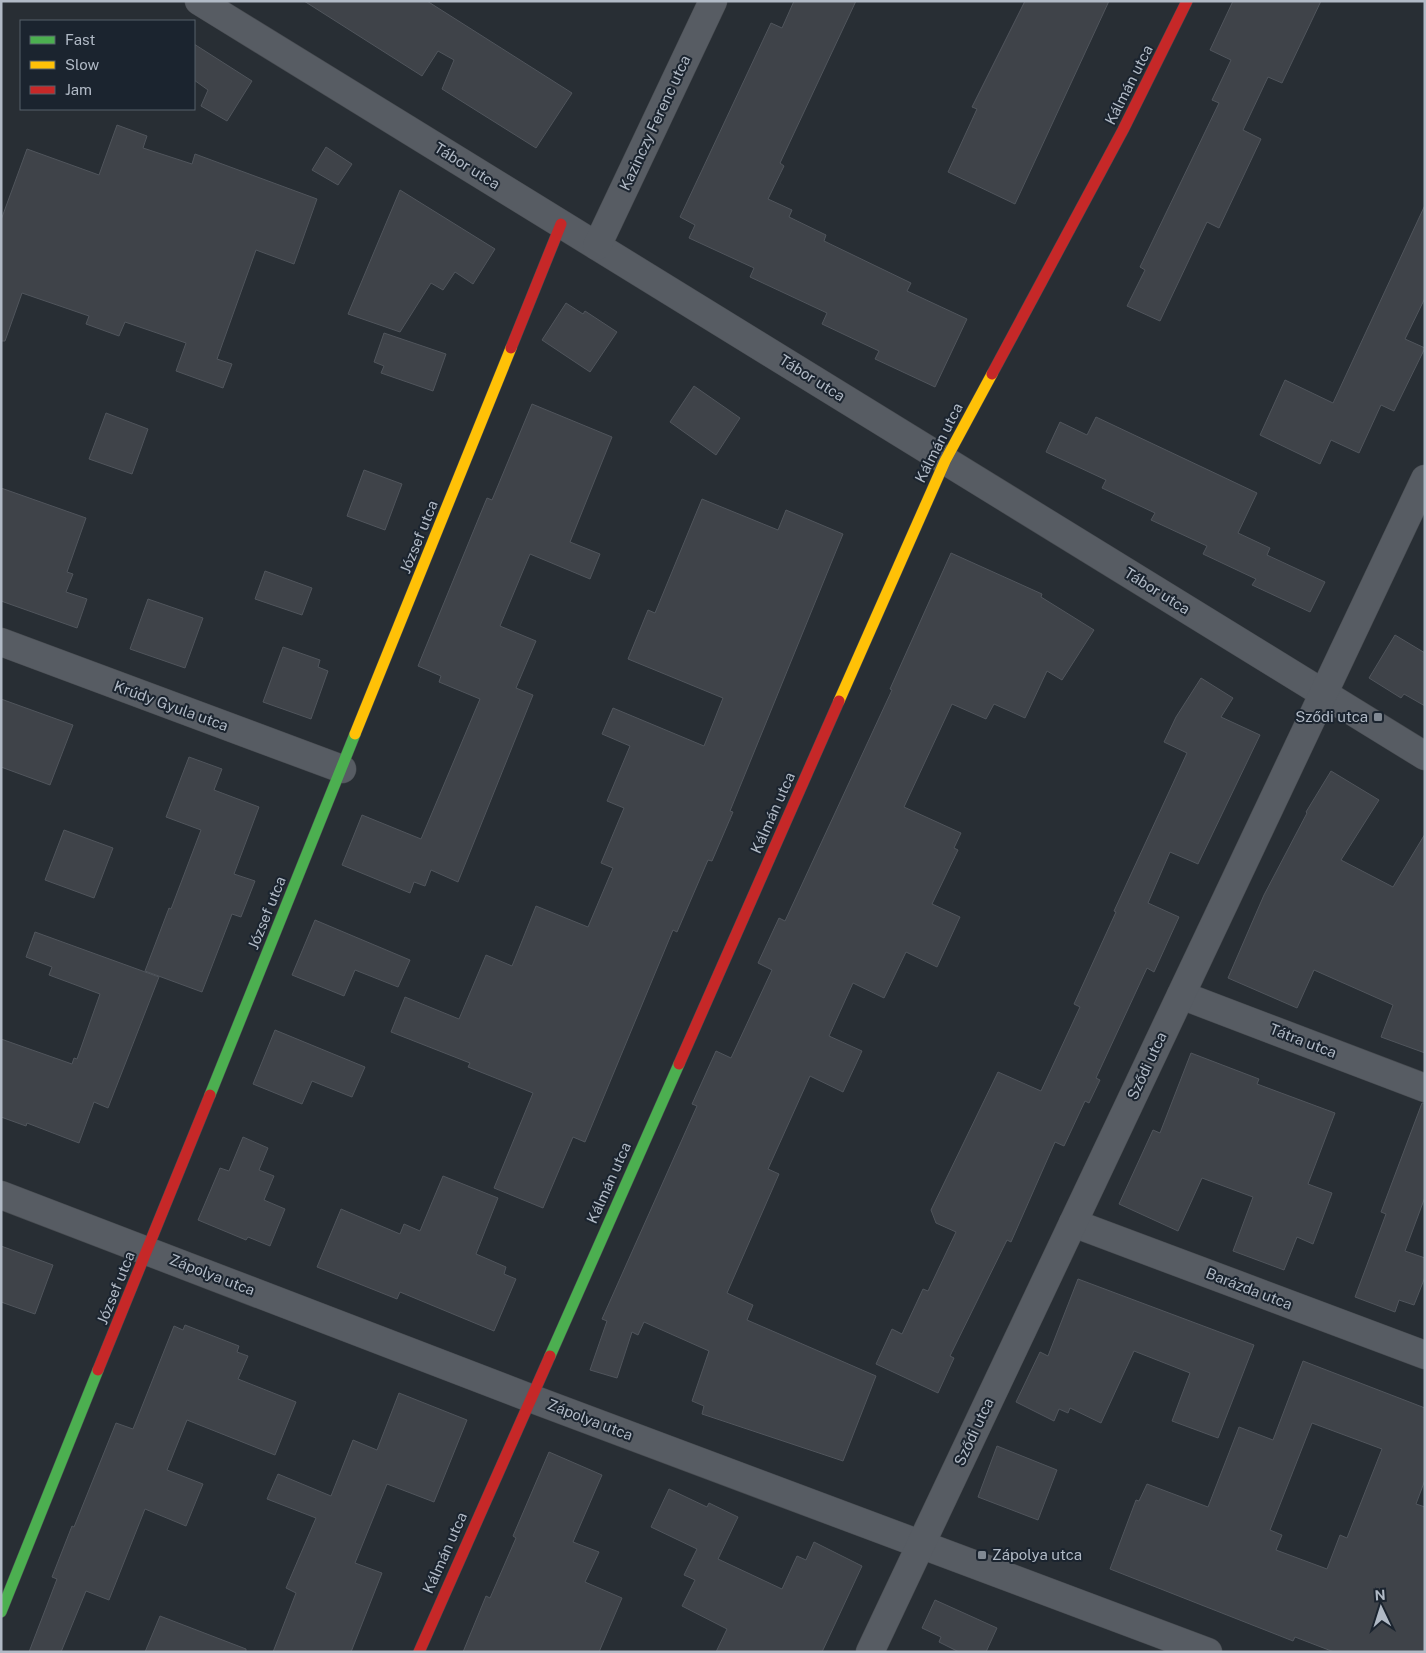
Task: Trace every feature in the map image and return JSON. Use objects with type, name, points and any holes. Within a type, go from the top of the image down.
[{"type":"street","name":"Tábor utca","points":[[199,1],[1425,756]]},
{"type":"street","name":"Kazinczy Ferenc utca","points":[[597,246],[713,1]]},
{"type":"street","name":"Kálmán utca","points":[[418,1652],[945,461],[1123,130],[1187,1]]},
{"type":"street","name":"József utca","points":[[1,1612],[561,224]]},
{"type":"street","name":"Sződi utca","points":[[870,1652],[1425,480]]},
{"type":"street","name":"Krúdy Gyula utca","points":[[1,642],[342,769]]},
{"type":"street","name":"Tátra utca","points":[[1181,994],[1425,1088]]},
{"type":"street","name":"Zápolya utca","points":[[1,1195],[530,1398],[1208,1652]]},
{"type":"street","name":"Barázda utca","points":[[1073,1223],[1425,1355]]},
{"type":"building","points":[[304,1],[427,1],[572,93],[536,148],[442,89],[454,60],[438,51],[422,76]]},
{"type":"building","points":[[794,1],[856,1],[780,163],[784,166],[768,199],[792,210],[789,217],[826,235],[824,241],[911,283],[907,291],[967,319],[935,387],[875,359],[879,351],[822,324],[827,313],[750,277],[754,268],[689,238],[695,225],[680,217],[771,23],[782,28]]},
{"type":"building","points":[[1025,1],[1109,1],[1015,204],[948,172],[977,109],[972,107]]},
{"type":"building","points":[[1233,1],[1321,1],[1282,83],[1268,77],[1243,130],[1261,139],[1219,228],[1207,222],[1160,321],[1127,306],[1145,270],[1140,267],[1219,103],[1212,100],[1231,60],[1210,50]]},
{"type":"building","points":[[195,45],[252,81],[227,121],[201,106],[208,90],[195,81]]},
{"type":"building","points":[[117,125],[147,136],[143,148],[192,164],[195,154],[317,199],[294,264],[256,250],[217,359],[232,364],[223,388],[176,371],[186,343],[125,322],[119,336],[86,324],[89,316],[22,293],[5,341],[1,341],[1,220],[27,149],[99,175]]},
{"type":"building","points":[[326,147],[352,164],[338,185],[312,170]]},
{"type":"building","points":[[400,190],[495,249],[473,284],[455,272],[443,290],[431,283],[400,332],[348,314]]},
{"type":"building","points":[[1425,205],[1425,298],[1405,339],[1425,348],[1394,411],[1381,405],[1359,453],[1331,440],[1320,464],[1260,435],[1285,380],[1333,403]]},
{"type":"building","points":[[566,303],[583,314],[585,311],[617,332],[590,372],[542,340]]},
{"type":"building","points":[[384,333],[446,354],[433,391],[381,373],[384,366],[374,362]]},
{"type":"building","points":[[694,386],[740,418],[716,455],[670,422]]},
{"type":"building","points":[[532,404],[612,437],[570,542],[600,554],[590,579],[530,554],[500,626],[536,641],[516,688],[533,695],[458,882],[431,870],[425,886],[414,882],[410,893],[342,865],[362,815],[421,839],[480,699],[439,682],[441,676],[418,666],[487,498],[492,500]]},
{"type":"building","points":[[106,413],[148,429],[132,474],[89,459]]},
{"type":"building","points":[[1096,417],[1257,493],[1238,533],[1270,548],[1267,555],[1325,582],[1310,612],[1252,585],[1256,579],[1203,554],[1207,546],[1151,520],[1155,513],[1102,488],[1106,480],[1046,452],[1060,422],[1087,435]]},
{"type":"building","points":[[364,470],[402,484],[385,530],[347,516]]},
{"type":"building","points":[[1,488],[86,518],[67,572],[73,574],[66,592],[87,599],[77,628],[1,601]]},
{"type":"building","points":[[702,499],[778,530],[786,510],[843,534],[730,811],[733,812],[712,861],[708,860],[677,932],[673,930],[585,1142],[573,1137],[543,1208],[494,1188],[533,1093],[468,1067],[470,1063],[391,1032],[405,997],[459,1019],[486,955],[512,966],[536,906],[588,927],[613,868],[601,863],[624,808],[607,801],[630,746],[602,734],[613,708],[704,746],[723,698],[628,659],[648,610],[655,613]]},
{"type":"building","points":[[951,553],[1042,594],[1041,597],[1094,630],[1062,680],[1047,671],[1025,718],[994,704],[986,719],[952,704],[904,807],[961,833],[954,848],[958,850],[932,904],[960,917],[937,967],[906,952],[884,998],[853,983],[829,1036],[862,1051],[843,1092],[810,1076],[768,1169],[779,1174],[727,1293],[753,1305],[747,1320],[876,1376],[843,1461],[702,1414],[704,1406],[692,1401],[709,1351],[644,1322],[638,1335],[632,1332],[617,1378],[590,1370],[607,1321],[602,1319],[697,1106],[692,1104],[716,1051],[731,1058],[772,970],[758,963],[779,918],[785,921],[892,690],[890,689]]},
{"type":"building","points":[[265,571],[312,588],[302,615],[255,599]]},
{"type":"building","points":[[148,599],[203,618],[185,668],[130,649]]},
{"type":"building","points":[[1395,635],[1425,653],[1425,706],[1404,694],[1401,698],[1369,678]]},
{"type":"building","points":[[283,647],[320,660],[318,667],[328,671],[311,719],[263,702]]},
{"type":"building","points":[[1201,678],[1233,698],[1221,717],[1260,735],[1198,864],[1170,852],[1148,903],[1179,917],[1154,972],[1147,968],[1096,1078],[1100,1080],[1089,1103],[1085,1101],[1064,1146],[1055,1142],[1011,1242],[1007,1240],[950,1356],[954,1358],[938,1393],[876,1364],[892,1329],[902,1334],[923,1289],[928,1291],[956,1232],[936,1223],[931,1210],[998,1072],[1041,1091],[1080,1007],[1074,1004],[1116,912],[1114,911],[1187,753],[1164,742],[1176,717]]},
{"type":"building","points":[[1,699],[73,725],[50,785],[1,767]]},
{"type":"building","points":[[189,757],[222,769],[214,790],[259,807],[234,874],[255,881],[241,917],[232,914],[202,992],[145,971],[201,830],[166,817]]},
{"type":"building","points":[[1331,771],[1379,800],[1341,860],[1393,887],[1425,834],[1425,1053],[1381,1037],[1393,1005],[1314,970],[1297,1008],[1228,978],[1264,895],[1306,812]]},
{"type":"building","points":[[64,830],[113,848],[94,898],[45,880]]},
{"type":"building","points":[[315,920],[410,960],[398,987],[355,970],[344,996],[292,975]]},
{"type":"building","points":[[35,932],[159,977],[108,1108],[94,1102],[79,1143],[27,1123],[26,1126],[1,1117],[1,1039],[72,1064],[74,1058],[77,1059],[100,994],[49,975],[52,967],[26,957]]},
{"type":"building","points":[[275,1030],[365,1067],[352,1097],[312,1081],[302,1104],[253,1084]]},
{"type":"building","points":[[1191,1053],[1259,1079],[1257,1084],[1335,1113],[1308,1184],[1332,1193],[1313,1244],[1297,1237],[1284,1270],[1233,1251],[1253,1197],[1202,1178],[1178,1231],[1119,1204],[1153,1130],[1160,1133]]},
{"type":"building","points":[[1422,1103],[1425,1103],[1425,1197],[1405,1251],[1425,1258],[1425,1277],[1414,1305],[1399,1300],[1395,1312],[1355,1297],[1386,1214],[1381,1212]]},
{"type":"building","points":[[243,1137],[268,1148],[259,1170],[274,1176],[264,1200],[285,1209],[270,1246],[248,1237],[246,1240],[198,1220],[220,1168],[229,1171]]},
{"type":"building","points":[[443,1176],[498,1198],[476,1254],[506,1267],[504,1274],[516,1279],[494,1331],[400,1292],[397,1299],[317,1267],[341,1209],[400,1234],[404,1224],[420,1231]]},
{"type":"building","points":[[1,1246],[53,1265],[35,1314],[1,1302]]},
{"type":"building","points":[[1078,1279],[1254,1345],[1218,1438],[1172,1421],[1190,1373],[1134,1351],[1101,1423],[1070,1408],[1068,1413],[1059,1409],[1054,1421],[1016,1402],[1040,1352],[1048,1356]]},
{"type":"building","points":[[185,1325],[239,1346],[237,1352],[248,1356],[238,1379],[296,1402],[275,1455],[187,1420],[167,1470],[203,1484],[186,1526],[145,1509],[109,1600],[86,1591],[61,1652],[29,1652],[57,1579],[52,1577],[116,1423],[133,1429],[174,1326],[183,1330]]},
{"type":"building","points":[[1303,1361],[1425,1408],[1425,1480],[1416,1504],[1425,1507],[1425,1652],[1334,1652],[1295,1637],[1293,1641],[1110,1569],[1136,1500],[1139,1501],[1147,1484],[1208,1507],[1239,1427],[1273,1440]],"holes":[[[1312,1423],[1382,1449],[1347,1538],[1340,1535],[1327,1569],[1276,1550],[1282,1535],[1270,1530]]]},
{"type":"building","points":[[399,1393],[467,1420],[434,1502],[387,1484],[355,1563],[382,1573],[351,1652],[273,1652],[296,1593],[286,1588],[316,1518],[267,1499],[278,1474],[331,1496],[353,1440],[377,1450]]},
{"type":"building","points":[[997,1446],[1057,1470],[1038,1520],[978,1497]]},
{"type":"building","points":[[549,1452],[602,1475],[573,1542],[599,1552],[585,1582],[622,1598],[599,1652],[463,1652],[486,1596],[490,1598],[516,1538],[513,1536]]},
{"type":"building","points":[[669,1489],[707,1507],[709,1503],[738,1517],[718,1559],[782,1589],[797,1556],[806,1560],[814,1542],[862,1566],[822,1652],[716,1652],[727,1629],[682,1606],[695,1580],[684,1575],[697,1549],[651,1527]]},
{"type":"building","points":[[935,1600],[997,1628],[986,1652],[959,1652],[939,1642],[941,1637],[922,1628]]},
{"type":"building","points":[[160,1616],[246,1649],[246,1652],[145,1652]]},
{"type":"traffic: fast","points":[[210,1095],[355,734]]},
{"type":"traffic: fast","points":[[550,1356],[679,1064]]},
{"type":"traffic: fast","points":[[1,1612],[98,1370]]},
{"type":"traffic: slow","points":[[355,734],[511,348]]},
{"type":"traffic: slow","points":[[839,701],[945,461],[992,374]]},
{"type":"traffic: jam","points":[[992,374],[1123,130],[1187,1]]},
{"type":"traffic: jam","points":[[511,348],[561,224]]},
{"type":"traffic: jam","points":[[679,1064],[839,701]]},
{"type":"traffic: jam","points":[[98,1370],[210,1095]]},
{"type":"traffic: jam","points":[[419,1652],[550,1356]]},
{"type":"place","name":"Sződi utca","points":[[1378,717]]},
{"type":"place","name":"Zápolya utca","points":[[982,1555]]}]
